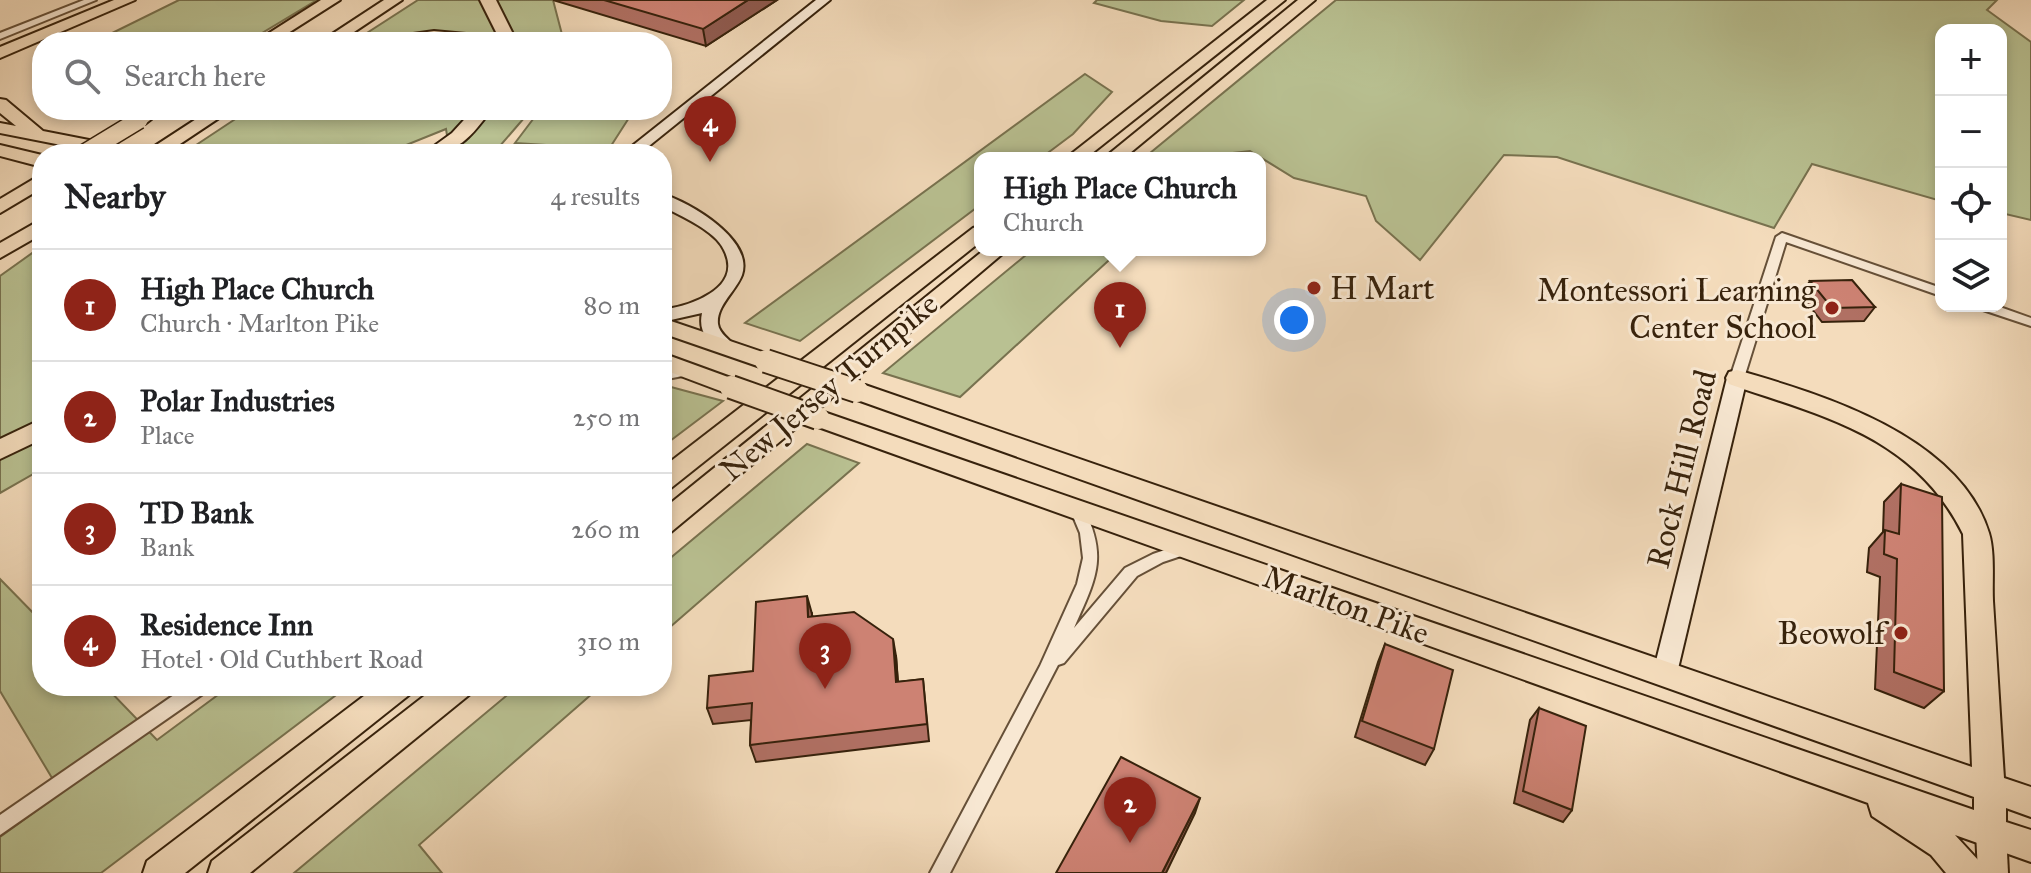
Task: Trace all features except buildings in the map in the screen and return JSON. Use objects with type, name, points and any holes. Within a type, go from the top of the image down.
[{"type":"highway","points":[[62,32],[127,0]]},
{"type":"highway","points":[[69,32],[142,0]]},
{"type":"highway","points":[[272,32],[301,0]]},
{"type":"highway","points":[[279,32],[332,0]]},
{"type":"highway","points":[[344,32],[394,0]]},
{"type":"highway","points":[[488,0],[504,32]]},
{"type":"highway","points":[[1083,152],[1277,0]]},
{"type":"highway","points":[[1120,152],[1307,0]]},
{"type":"highway","points":[[2,62],[32,47]]},
{"type":"highway","points":[[2,62],[32,48]]},
{"type":"highway","points":[[0,104],[40,135]]},
{"type":"highway","points":[[99,144],[138,120]]},
{"type":"highway","points":[[168,144],[207,120]]},
{"type":"highway","points":[[447,144],[473,120]]},
{"type":"highway","points":[[469,144],[489,120]]},
{"type":"highway","points":[[0,128],[85,144]]},
{"type":"highway","points":[[0,150],[32,159]]},
{"type":"highway","points":[[0,159],[32,161]]},
{"type":"highway","points":[[0,207],[32,186]]},
{"type":"highway","points":[[0,252],[32,231]]},
{"type":"highway","name":"New Jersey Turnpike","points":[[672,473],[974,237]]},
{"type":"highway","name":"New Jersey Turnpike","points":[[672,517],[990,256]]},
{"type":"highway","name":"Marlton Pike","points":[[672,329],[2031,802]]},
{"type":"highway","name":"Marlton Pike","points":[[672,365],[2031,846]]},
{"type":"highway","points":[[1737,378],[1870,426],[1900,442],[1926,460],[1965,507],[1976,534],[1991,832]]},
{"type":"highway","points":[[0,433],[32,417]]},
{"type":"highway","points":[[0,450],[32,433]]},
{"type":"highway","points":[[159,873],[386,696]]},
{"type":"highway","points":[[224,873],[446,696]]},
{"type":"highway","points":[[1832,776],[1942,844],[1967,873]]},
{"type":"main road","points":[[1991,832],[1993,873]]},
{"type":"street","points":[[0,36],[92,0]]},
{"type":"street","points":[[643,144],[824,0]]},
{"type":"street","points":[[672,205],[724,238],[733,250],[736,270],[731,284],[711,311],[709,325],[715,338],[727,348]]},
{"type":"street","name":"Rock Hill Road","points":[[1665,673],[1737,378],[1782,237],[1935,290]]},
{"type":"street","points":[[672,314],[692,311],[719,298]]},
{"type":"street","points":[[2002,312],[2031,322]]},
{"type":"street","points":[[672,373],[688,371]]},
{"type":"street","points":[[940,873],[1047,670],[1085,584],[1091,558],[1088,533],[1077,509]]},
{"type":"street","points":[[1047,670],[1131,572],[1158,558],[1188,548]]},
{"type":"street","points":[[0,826],[187,696]]},
{"type":"green space","points":[[179,0],[317,0],[264,32],[114,32]]},
{"type":"green space","points":[[418,0],[553,0],[561,32],[368,32]]},
{"type":"green space","points":[[1097,0],[1244,0],[1212,26],[1161,21],[1094,3]]},
{"type":"green space","points":[[1336,0],[1997,0],[1987,10],[2006,24],[1935,24],[1935,199],[1812,164],[1774,228],[1557,157],[1504,155],[1420,260],[1376,221],[1366,196],[1294,178],[1266,161],[1266,152],[1151,152]]},
{"type":"green space","points":[[2007,25],[2031,42],[2031,220],[2007,214]]},
{"type":"green space","points":[[1085,74],[1112,92],[1073,134],[1049,152],[978,152]]},
{"type":"green space","points":[[234,120],[522,120],[502,144],[448,144],[446,129],[409,144],[198,144]]},
{"type":"green space","points":[[532,120],[628,120],[612,144],[515,143]]},
{"type":"green space","points":[[974,155],[974,210],[800,341],[745,323]]},
{"type":"green space","points":[[32,253],[32,475],[0,493],[0,276]]},
{"type":"green space","points":[[1025,256],[1113,256],[960,397],[883,373]]},
{"type":"green space","points":[[672,387],[723,401],[672,439]]},
{"type":"green space","points":[[807,444],[859,463],[672,625],[672,557]]},
{"type":"green space","points":[[0,579],[32,612],[32,696],[115,696],[157,740],[216,696],[335,696],[101,873],[0,873],[0,837],[61,793],[0,691]]},
{"type":"green space","points":[[506,696],[590,696],[419,845],[442,873],[294,873]]},
{"type":"place","name":"Residence Inn","points":[[710,162]]},
{"type":"place","name":"H Mart","points":[[1314,288]]},
{"type":"place","name":"Montessori Learning Center School","points":[[1832,308]]},
{"type":"place","name":"High Place Church","points":[[1120,348]]},
{"type":"place","name":"Beowolf","points":[[1901,633]]},
{"type":"place","name":"TD Bank","points":[[825,689]]},
{"type":"place","name":"Polar Industries","points":[[1130,843]]}]
